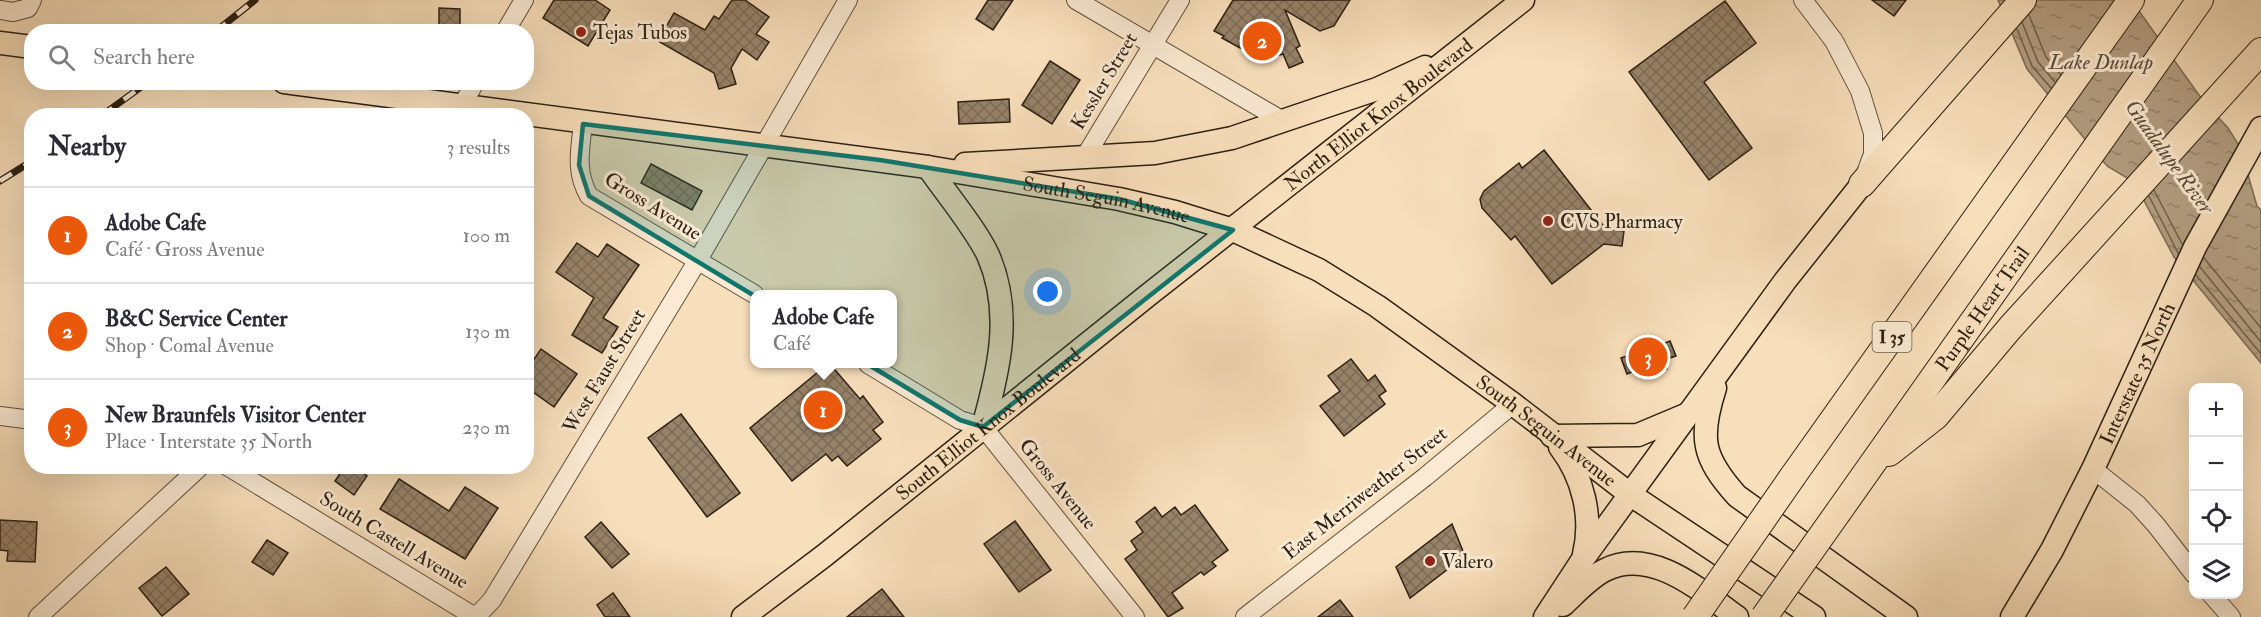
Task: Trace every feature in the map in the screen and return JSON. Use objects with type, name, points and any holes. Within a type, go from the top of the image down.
[{"type":"highway","points":[[1862,184],[2023,0]]},
{"type":"highway","name":"I 35","points":[[1695,617],[2131,0]]},
{"type":"highway","name":"Purple Heart Trail","points":[[1764,617],[2200,0]]},
{"type":"highway","points":[[1868,470],[1936,416],[2058,275],[2261,51]]},
{"type":"main road","name":"North Elliot Knox Boulevard","points":[[1233,230],[1523,0]]},
{"type":"main road","points":[[0,43],[24,46]]},
{"type":"main road","points":[[983,427],[1000,355],[1003,311],[998,287],[987,254],[928,167],[1086,155],[1155,153],[1232,138],[1377,89],[1456,52]]},
{"type":"main road","name":"South Seguin Avenue","points":[[332,90],[441,108]]},
{"type":"main road","name":"South Seguin Avenue","points":[[534,119],[763,144],[928,167],[1119,199],[1175,212],[1233,230],[1346,285],[1513,404],[1631,495],[1814,617]]},
{"type":"main road","name":"Interstate 35 North","points":[[2016,611],[2052,550],[2093,469],[2195,247],[2261,128]]},
{"type":"main road","points":[[1547,617],[1583,560],[1722,367],[1822,231],[1862,184]]},
{"type":"main road","name":"South Elliot Knox Boulevard","points":[[743,617],[825,555],[1233,230]]},
{"type":"main road","points":[[1722,367],[1706,420],[1704,438],[1711,461],[1721,479],[1737,496],[1906,617]]},
{"type":"main road","points":[[1552,436],[1638,435],[1689,414]]},
{"type":"main road","points":[[1552,436],[1574,470],[1584,502],[1589,535],[1583,560]]},
{"type":"main road","points":[[1547,617],[1606,570],[1638,564],[1671,572],[1737,617]]},
{"type":"main road","points":[[1997,617],[2016,611]]},
{"type":"street","points":[[0,10],[28,8],[32,0]]},
{"type":"street","points":[[510,24],[524,0]]},
{"type":"street","name":"West Faust Street","points":[[476,617],[492,600],[698,260],[848,0]]},
{"type":"street","points":[[1076,0],[1283,121]]},
{"type":"street","name":"Kessler Street","points":[[1086,155],[1180,0]]},
{"type":"street","points":[[1803,0],[1834,41],[1860,91],[1873,133],[1873,154],[1862,184]]},
{"type":"street","points":[[461,108],[471,90]]},
{"type":"street","name":"Gross Avenue","points":[[583,124],[579,165],[580,175],[589,196],[750,292]]},
{"type":"street","points":[[875,368],[960,420],[983,427]]},
{"type":"street","name":"East Merriweather Street","points":[[1245,617],[1425,477],[1513,404]]},
{"type":"street","points":[[0,416],[24,419]]},
{"type":"street","name":"Gross Avenue","points":[[983,427],[1135,617]]},
{"type":"street","points":[[2093,469],[2150,518],[2189,569]]},
{"type":"street","points":[[38,617],[192,474]]},
{"type":"street","name":"South Castell Avenue","points":[[240,474],[476,617]]},
{"type":"street","points":[[2215,599],[2231,617]]},
{"type":"highlighted area","points":[[583,124],[880,160],[1119,199],[1233,230],[983,427],[960,420],[589,196],[579,165]]},
{"type":"water","name":"Lake Dunlap","points":[[1998,0],[2129,0],[2204,102],[2228,128],[2240,147],[2257,206],[2261,210],[2261,363],[2174,257],[2134,182],[2107,166],[2027,69]]},
{"type":"building","name":"Tejas Tubos","points":[[554,0],[595,0],[610,10],[588,46],[543,18]]},
{"type":"building","points":[[732,0],[745,0],[769,17],[756,34],[769,42],[757,60],[742,49],[731,68],[736,84],[719,89],[714,73],[658,41],[674,13],[705,30],[714,16],[719,19]]},
{"type":"building","points":[[988,0],[1013,0],[993,30],[976,19]]},
{"type":"building","points":[[1233,0],[1350,0],[1334,26],[1320,31],[1285,10],[1300,46],[1296,48],[1303,62],[1289,68],[1283,54],[1262,60],[1222,38],[1224,36],[1214,31]]},
{"type":"building","points":[[1872,0],[1906,0],[1894,16]]},
{"type":"building","points":[[1725,1],[1756,43],[1704,82],[1752,148],[1709,180],[1629,72]]},
{"type":"building","points":[[439,8],[460,9],[460,24],[439,24]]},
{"type":"building","points":[[1050,61],[1080,80],[1052,124],[1022,105]]},
{"type":"building","points":[[1009,99],[1010,122],[959,124],[958,102]]},
{"type":"building","name":"CVS Pharmacy","points":[[1544,150],[1606,229],[1624,231],[1622,246],[1604,244],[1552,284],[1515,236],[1511,240],[1482,208],[1480,199],[1484,191],[1519,163],[1522,168]]},
{"type":"building","points":[[651,164],[702,191],[692,210],[641,183]]},
{"type":"building","points":[[577,243],[598,257],[607,244],[639,265],[603,318],[618,327],[602,353],[572,335],[594,298],[556,272]]},
{"type":"building","points":[[1658,341],[1660,345],[1670,341],[1676,356],[1664,360],[1667,369],[1642,378],[1639,369],[1627,374],[1621,358],[1633,354],[1632,350]]},
{"type":"building","points":[[541,349],[577,374],[554,407],[534,393],[534,359]]},
{"type":"building","points":[[1351,359],[1368,381],[1375,375],[1386,391],[1379,396],[1385,404],[1344,436],[1320,406],[1340,391],[1328,376]]},
{"type":"building","points":[[823,368],[833,368],[860,399],[863,396],[883,422],[873,430],[881,439],[847,466],[838,456],[832,461],[826,454],[792,481],[750,428]]},
{"type":"building","points":[[681,414],[740,493],[707,517],[648,438]]},
{"type":"building","points":[[340,474],[364,474],[367,476],[354,495],[335,481]]},
{"type":"building","points":[[399,479],[449,511],[465,487],[498,508],[465,559],[380,509]]},
{"type":"building","points":[[1195,505],[1228,550],[1212,562],[1216,566],[1204,575],[1201,572],[1172,593],[1183,608],[1168,617],[1125,559],[1137,550],[1131,541],[1143,532],[1136,522],[1155,507],[1162,517],[1175,507],[1181,515]]},
{"type":"building","points":[[0,520],[37,522],[35,562],[7,561],[8,551],[0,550]]},
{"type":"building","points":[[1015,521],[1051,570],[1019,592],[984,544]]},
{"type":"building","points":[[601,522],[629,554],[612,568],[585,537]]},
{"type":"building","name":"Valero","points":[[1452,524],[1465,556],[1410,598],[1396,567]]},
{"type":"building","points":[[267,540],[288,553],[273,575],[252,562]]},
{"type":"building","points":[[166,567],[189,594],[162,616],[139,588]]},
{"type":"building","points":[[882,589],[904,617],[847,617]]},
{"type":"building","points":[[613,593],[630,617],[605,617],[597,605]]},
{"type":"building","points":[[1340,600],[1353,617],[1318,617]]},
{"type":"railway","points":[[225,24],[255,0]]},
{"type":"railway","points":[[112,108],[137,90]]},
{"type":"railway","points":[[0,181],[24,166]]},
{"type":"place","name":"Tejas Tubos","points":[[581,32]]},
{"type":"place","name":"B&C Service Center","points":[[1262,41]]},
{"type":"place","name":"CVS Pharmacy","points":[[1548,221]]},
{"type":"place","name":"New Braunfels Visitor Center","points":[[1648,357]]},
{"type":"place","name":"Adobe Cafe","points":[[823,410]]},
{"type":"place","name":"Valero","points":[[1430,561]]},
{"type":"water label","name":"Guadalupe River","points":[[2169,157]]}]
